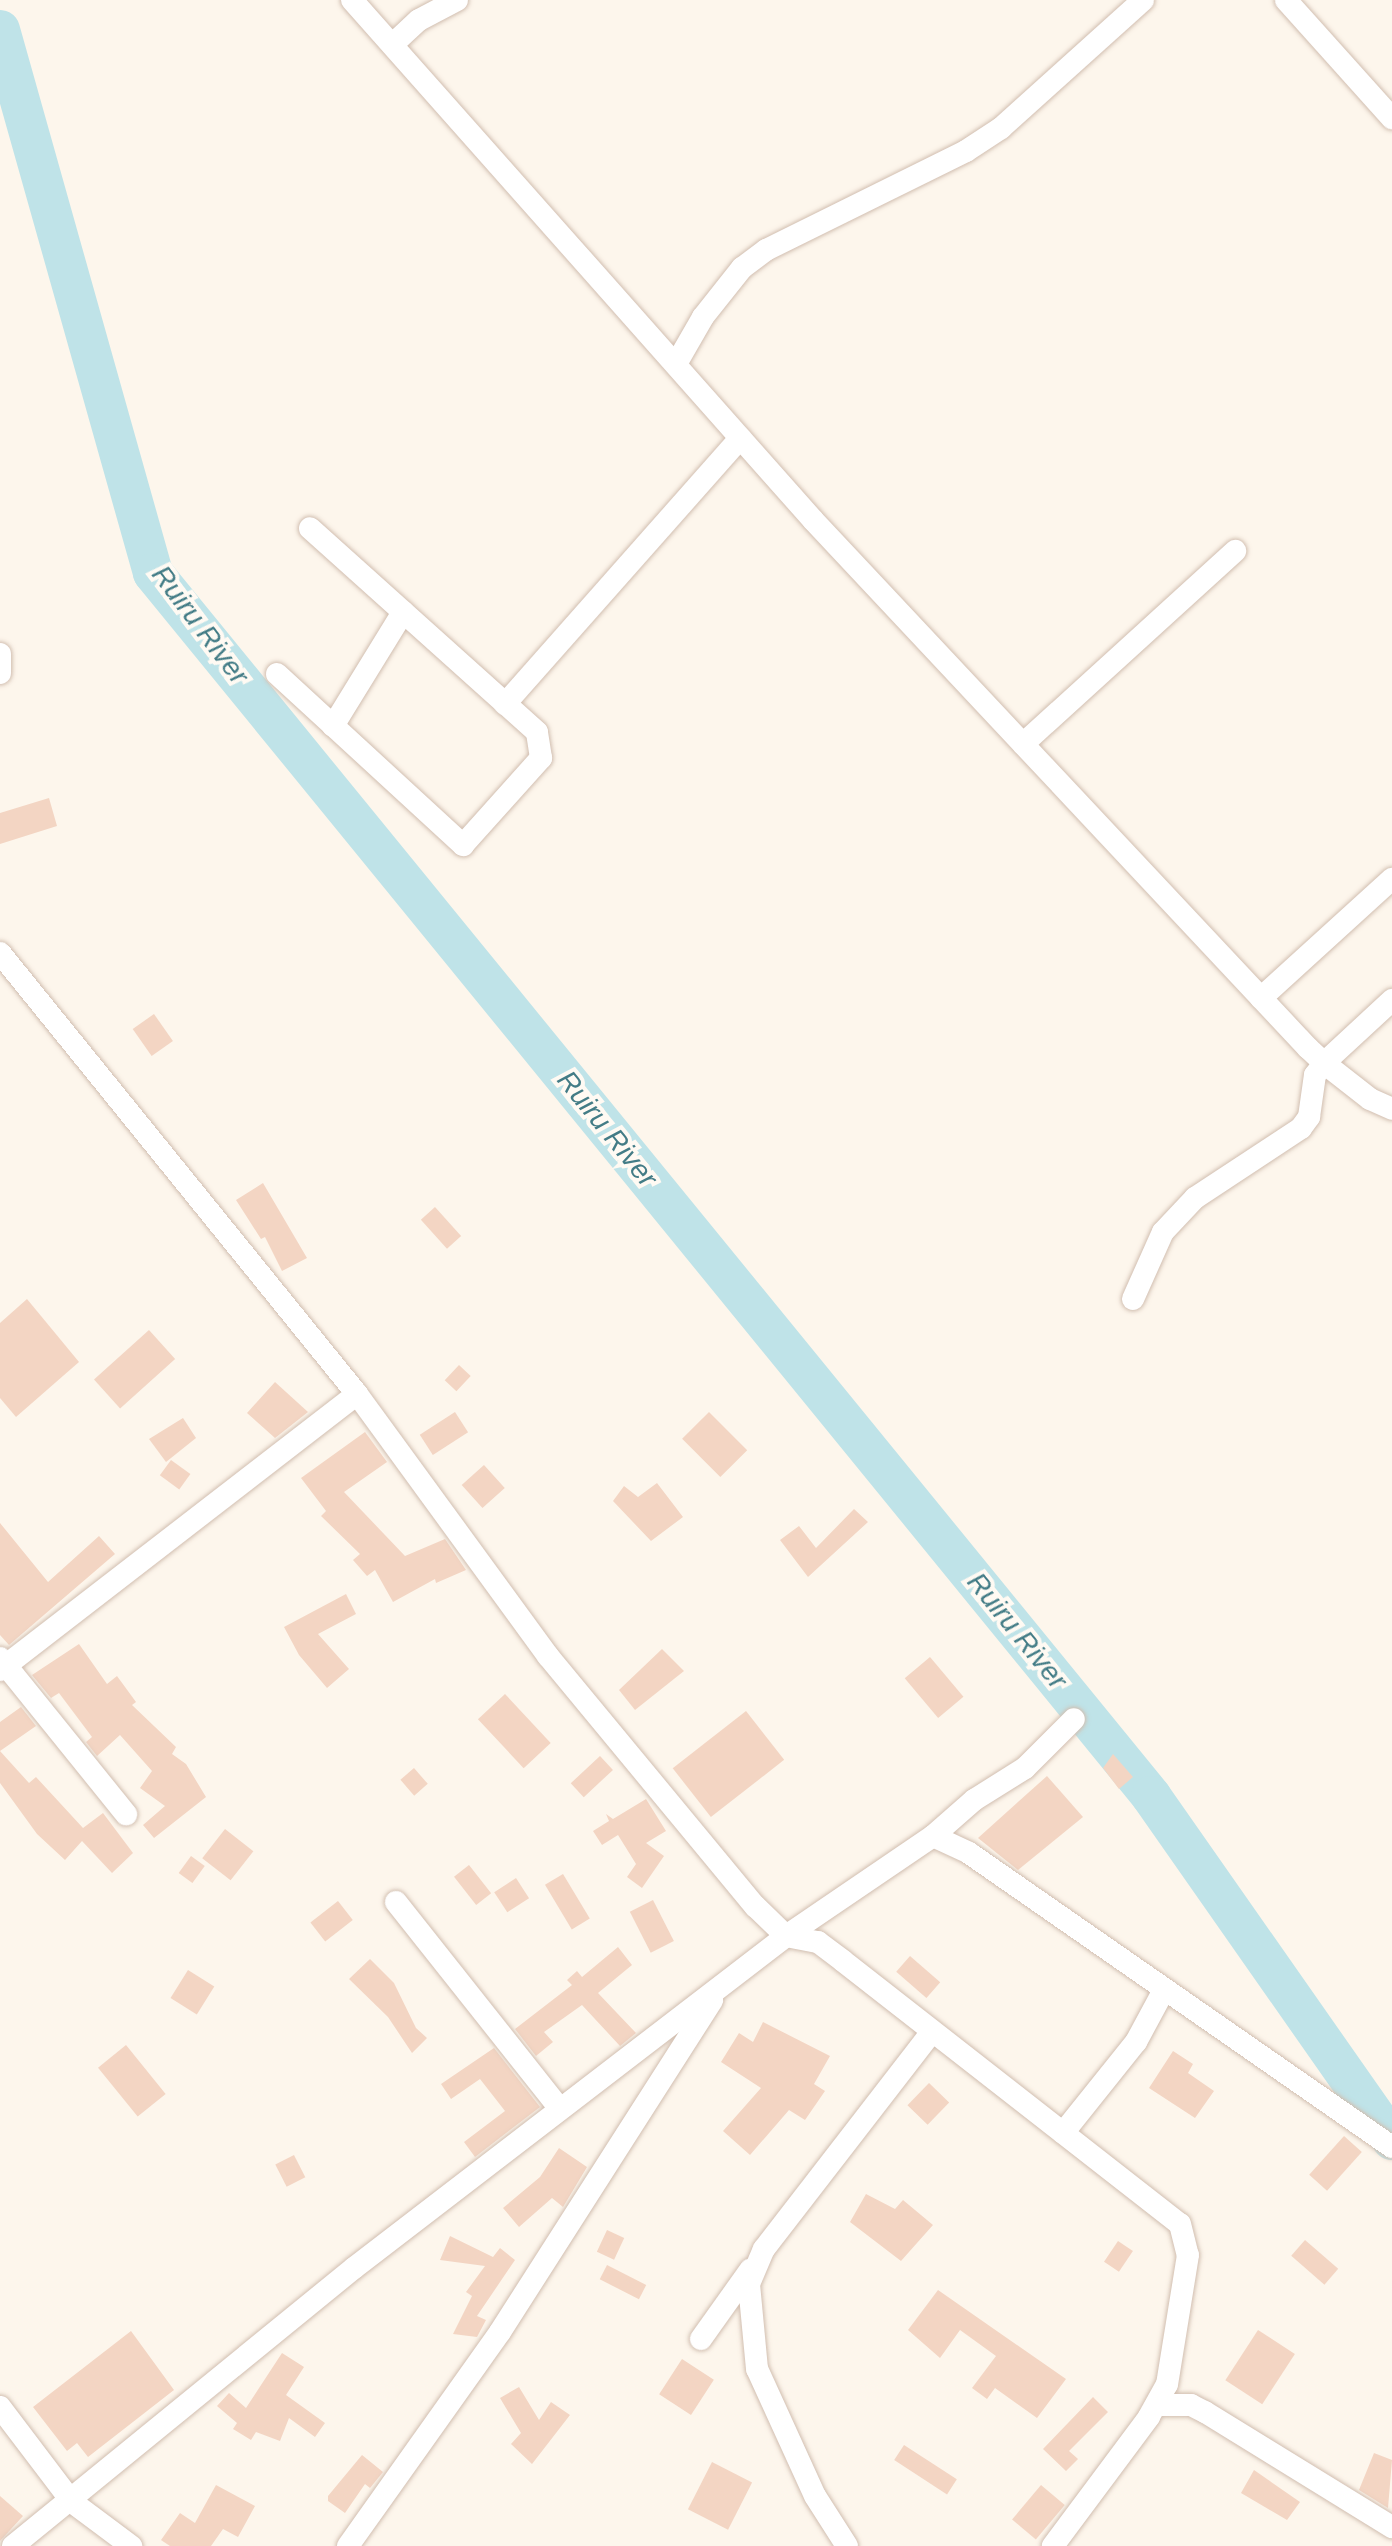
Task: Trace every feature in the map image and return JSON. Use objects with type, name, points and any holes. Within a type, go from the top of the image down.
[{"type":"street","points":[[352,0],[740,438],[1261,998],[1324,1063],[1370,1099],[1392,1109]]},
{"type":"street","points":[[393,44],[419,20],[457,0]]},
{"type":"street","points":[[676,364],[703,317],[742,268],[766,250],[966,151],[1001,128],[1143,0]]},
{"type":"street","points":[[1286,0],[1392,118]]},
{"type":"street","points":[[505,704],[740,438]]},
{"type":"street","points":[[277,674],[463,845],[541,758],[537,732],[310,528]]},
{"type":"street","points":[[1023,744],[1235,551]]},
{"type":"street","points":[[333,726],[403,612]]},
{"type":"street","points":[[0,654],[0,673]]},
{"type":"street","points":[[1261,998],[1392,879]]},
{"type":"street","points":[[0,953],[357,1394],[548,1656],[755,1906],[786,1936],[818,1942],[1180,2224],[1188,2240],[1175,2354],[1156,2405],[1053,2546]]},
{"type":"street","points":[[1133,1299],[1163,1232],[1195,1198],[1301,1128],[1309,1117],[1315,1075],[1392,1000]]},
{"type":"street","points":[[126,1814],[2,1665],[357,1394]]},
{"type":"street","points":[[13,2546],[72,2502],[354,2268],[786,1936],[933,1836],[974,1800],[1025,1768],[1074,1719]]},
{"type":"street","points":[[933,1836],[969,1853],[1391,2147]]},
{"type":"street","points":[[396,1902],[560,2109]]},
{"type":"street","points":[[348,2546],[500,2332],[722,1986]]},
{"type":"street","points":[[1063,2133],[1136,2042],[1164,1990]]},
{"type":"street","points":[[701,2339],[764,2249],[932,2032]]},
{"type":"street","points":[[764,2249],[749,2284],[757,2369],[815,2496],[847,2546]]},
{"type":"street","points":[[1156,2405],[1191,2405],[1205,2412],[1392,2527]]},
{"type":"street","points":[[0,2407],[72,2502],[131,2546]]},
{"type":"building","points":[[49,798],[57,826],[0,844],[0,813]]},
{"type":"building","points":[[154,1014],[173,1041],[152,1056],[133,1029]]},
{"type":"building","points":[[263,1183],[307,1258],[282,1271],[265,1237],[261,1239],[236,1200]]},
{"type":"building","points":[[435,1207],[461,1236],[447,1249],[421,1220]]},
{"type":"building","points":[[27,1299],[79,1362],[16,1417],[0,1398],[0,1323]]},
{"type":"building","points":[[149,1330],[175,1359],[120,1408],[94,1380]]},
{"type":"building","points":[[459,1365],[471,1376],[456,1391],[445,1380]]},
{"type":"building","points":[[275,1382],[308,1412],[275,1438],[247,1413]]},
{"type":"building","points":[[455,1412],[468,1432],[433,1455],[420,1435]]},
{"type":"building","points":[[709,1412],[747,1450],[720,1477],[682,1439]]},
{"type":"building","points":[[183,1418],[196,1438],[166,1462],[149,1439]]},
{"type":"building","points":[[365,1432],[387,1462],[344,1492],[405,1556],[445,1539],[466,1570],[436,1583],[435,1579],[393,1602],[375,1570],[367,1576],[353,1560],[360,1554],[321,1516],[326,1511],[301,1478]]},
{"type":"building","points":[[171,1460],[190,1474],[179,1489],[160,1475]]},
{"type":"building","points":[[484,1465],[505,1488],[482,1508],[462,1485]]},
{"type":"building","points":[[657,1483],[683,1517],[651,1541],[613,1501],[624,1486],[638,1497]]},
{"type":"building","points":[[854,1509],[868,1522],[808,1577],[780,1540],[799,1526],[816,1548]]},
{"type":"building","points":[[0,1523],[48,1582],[99,1536],[115,1554],[9,1645],[0,1635]]},
{"type":"building","points":[[346,1594],[356,1614],[318,1634],[349,1669],[327,1688],[299,1655],[284,1627]]},
{"type":"building","points":[[79,1644],[107,1684],[117,1676],[136,1702],[132,1705],[176,1747],[172,1754],[186,1764],[206,1797],[154,1838],[143,1825],[165,1806],[140,1788],[152,1771],[120,1735],[97,1756],[86,1742],[92,1737],[59,1693],[51,1698],[32,1675]]},
{"type":"building","points":[[662,1649],[684,1671],[635,1710],[619,1690]]},
{"type":"building","points":[[930,1657],[963,1697],[938,1718],[905,1678]]},
{"type":"building","points":[[505,1694],[551,1743],[524,1768],[478,1719]]},
{"type":"building","points":[[21,1707],[36,1726],[0,1751],[0,1722]]},
{"type":"building","points":[[746,1711],[784,1760],[711,1817],[673,1768]]},
{"type":"building","points":[[0,1751],[29,1783],[36,1777],[83,1828],[103,1813],[133,1853],[112,1873],[82,1841],[65,1860],[37,1834],[0,1783]]},
{"type":"building","points":[[1113,1754],[1133,1777],[1119,1789],[1103,1768]]},
{"type":"building","points":[[600,1756],[613,1770],[584,1797],[571,1783]]},
{"type":"building","points":[[414,1768],[428,1784],[414,1796],[400,1780]]},
{"type":"building","points":[[1047,1776],[1083,1817],[1018,1870],[978,1838]]},
{"type":"building","points":[[646,1799],[666,1831],[646,1843],[664,1856],[642,1888],[627,1877],[636,1864],[618,1835],[602,1845],[593,1831],[609,1821],[606,1814],[613,1819]]},
{"type":"building","points":[[225,1829],[253,1851],[231,1880],[202,1858]]},
{"type":"building","points":[[191,1856],[205,1866],[192,1883],[179,1873]]},
{"type":"building","points":[[469,1865],[491,1893],[476,1905],[454,1877]]},
{"type":"building","points":[[563,1874],[590,1919],[572,1929],[545,1885]]},
{"type":"building","points":[[516,1878],[529,1898],[507,1912],[494,1892]]},
{"type":"building","points":[[653,1900],[674,1941],[651,1953],[630,1912]]},
{"type":"building","points":[[338,1901],[353,1920],[325,1941],[310,1923]]},
{"type":"building","points":[[618,1947],[632,1965],[598,1993],[636,2033],[620,2046],[582,2005],[544,2032],[553,2042],[536,2056],[515,2029],[572,1985],[567,1980],[577,1971],[582,1977]]},
{"type":"building","points":[[910,1956],[940,1982],[926,1998],[896,1972]]},
{"type":"building","points":[[370,1959],[394,1983],[416,2028],[427,2038],[412,2053],[388,2017],[349,1979]]},
{"type":"building","points":[[188,1970],[214,1986],[197,2014],[171,1998]]},
{"type":"building","points":[[763,2022],[830,2056],[814,2084],[825,2091],[805,2120],[789,2110],[750,2155],[723,2131],[761,2088],[721,2062],[739,2033],[753,2042]]},
{"type":"building","points":[[126,2045],[166,2094],[138,2117],[98,2068]]},
{"type":"building","points":[[494,2048],[540,2107],[475,2157],[464,2142],[505,2111],[480,2079],[451,2099],[441,2084]]},
{"type":"building","points":[[1173,2051],[1193,2064],[1188,2073],[1214,2091],[1195,2118],[1149,2088]]},
{"type":"building","points":[[929,2083],[949,2102],[928,2125],[907,2105]]},
{"type":"building","points":[[1344,2136],[1362,2152],[1327,2191],[1309,2175]]},
{"type":"building","points":[[559,2148],[587,2167],[563,2207],[552,2198],[519,2227],[503,2208],[540,2177]]},
{"type":"building","points":[[294,2155],[305,2177],[287,2187],[275,2165]]},
{"type":"building","points":[[866,2194],[895,2209],[903,2200],[933,2225],[901,2261],[850,2222]]},
{"type":"building","points":[[607,2230],[624,2238],[614,2260],[597,2252]]},
{"type":"building","points":[[450,2236],[493,2257],[500,2248],[515,2260],[477,2316],[486,2320],[477,2337],[453,2334],[472,2296],[466,2292],[485,2266],[440,2260]]},
{"type":"building","points":[[1305,2240],[1338,2269],[1324,2285],[1291,2256]]},
{"type":"building","points":[[1118,2241],[1133,2251],[1119,2272],[1104,2262]]},
{"type":"building","points":[[607,2265],[646,2285],[639,2299],[600,2279]]},
{"type":"building","points":[[938,2290],[1066,2379],[1037,2418],[995,2388],[987,2399],[972,2388],[996,2356],[960,2330],[940,2358],[908,2330]]},
{"type":"building","points":[[1258,2330],[1295,2354],[1262,2404],[1225,2380]]},
{"type":"building","points":[[131,2331],[174,2390],[88,2457],[77,2443],[67,2451],[33,2407]]},
{"type":"building","points":[[282,2353],[304,2367],[286,2395],[325,2423],[315,2437],[289,2418],[280,2441],[256,2432],[251,2440],[233,2429],[237,2423],[217,2406],[229,2393],[246,2408]]},
{"type":"building","points":[[682,2359],[714,2380],[691,2415],[659,2394]]},
{"type":"building","points":[[519,2387],[539,2420],[551,2402],[570,2415],[532,2464],[511,2444],[521,2433],[500,2398]]},
{"type":"building","points":[[1093,2397],[1108,2412],[1069,2451],[1078,2459],[1066,2471],[1043,2449]]},
{"type":"building","points":[[904,2445],[957,2479],[947,2494],[894,2460]]},
{"type":"building","points":[[1374,2453],[1392,2460],[1388,2508],[1359,2490]]},
{"type":"building","points":[[362,2455],[383,2472],[370,2488],[365,2484],[345,2513],[328,2501],[328,2496]]},
{"type":"building","points":[[712,2462],[752,2482],[728,2530],[688,2509]]},
{"type":"building","points":[[1254,2470],[1300,2502],[1287,2520],[1241,2493]]},
{"type":"building","points":[[216,2485],[255,2506],[238,2537],[223,2529],[211,2546],[170,2546],[161,2540],[180,2513],[195,2523]]},
{"type":"building","points":[[1041,2485],[1065,2505],[1036,2539],[1012,2519]]},
{"type":"building","points":[[0,2496],[23,2516],[0,2541]]},
{"type":"waterway","name":"Ruiru River","points":[[0,30],[153,573],[1151,1796],[1392,2140]]}]
